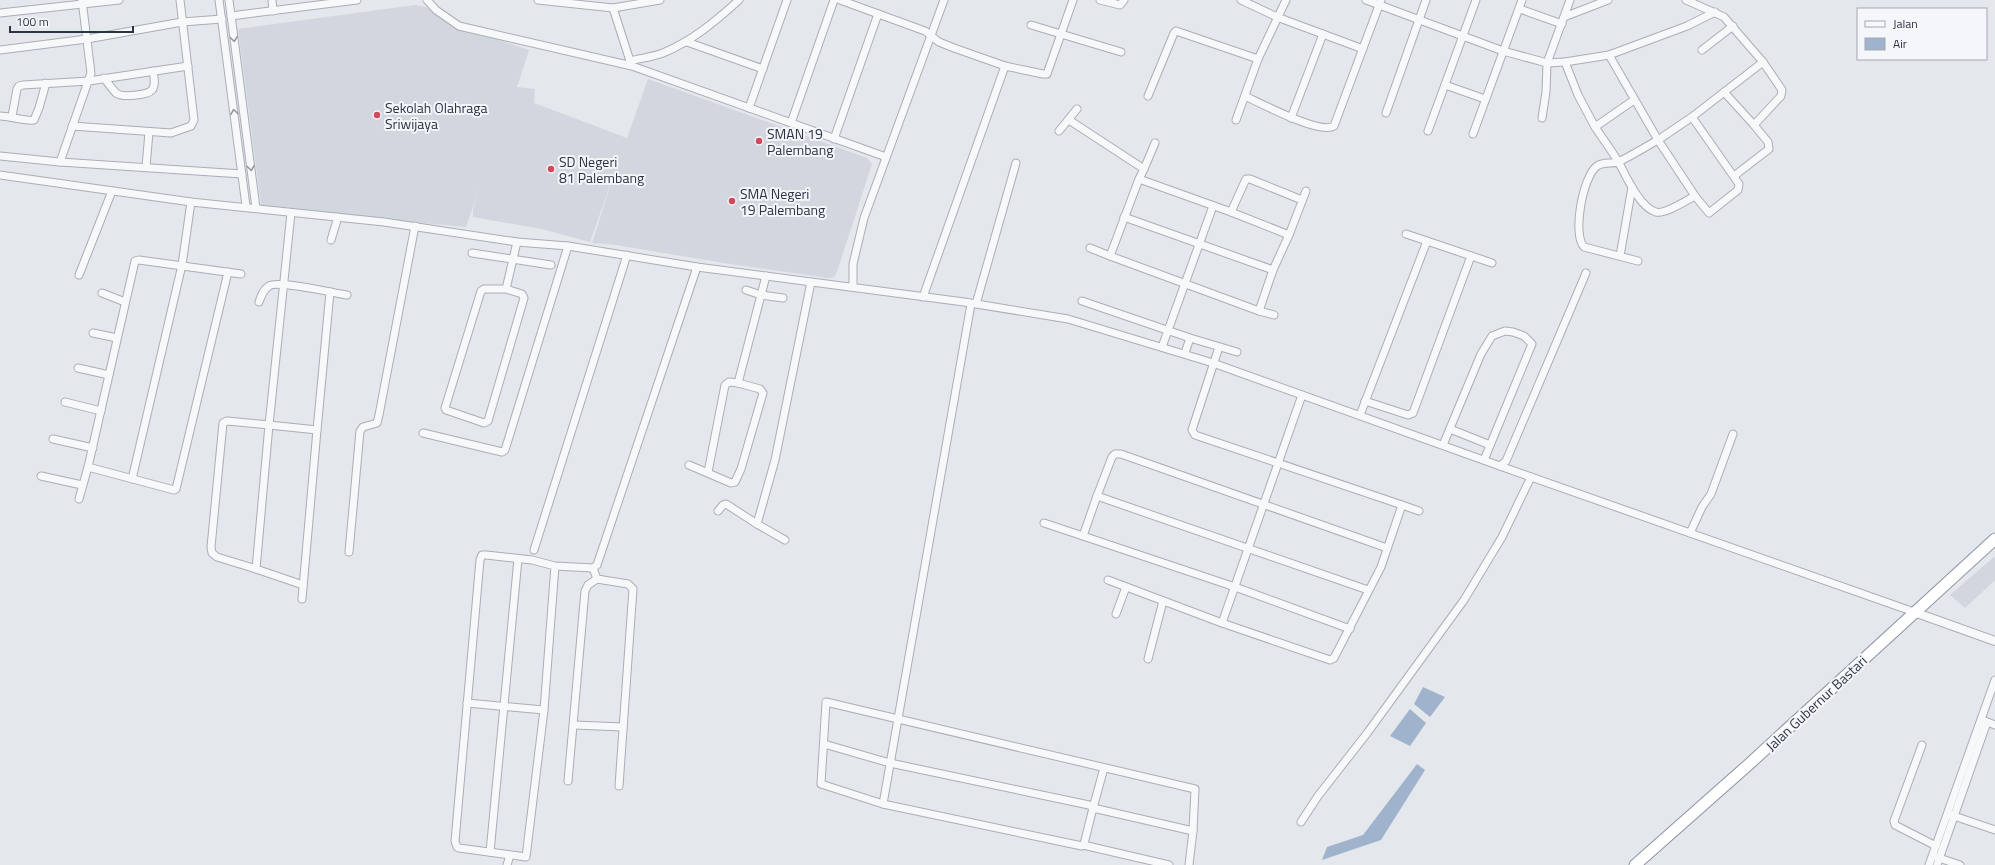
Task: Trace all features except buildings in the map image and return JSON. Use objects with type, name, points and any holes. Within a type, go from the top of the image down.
[{"type":"highway","name":"Jalan Gubernur Bastari","points":[[1635,865],[1747,766],[1995,539]]},
{"type":"street","points":[[0,13],[82,2],[119,0]]},
{"type":"street","points":[[72,126],[171,133],[191,126],[194,120],[180,0]]},
{"type":"street","points":[[219,0],[246,206]]},
{"type":"street","points":[[228,0],[256,208]]},
{"type":"street","points":[[272,0],[273,11]]},
{"type":"street","points":[[231,16],[356,0]]},
{"type":"street","points":[[427,0],[436,10],[459,26],[631,64],[886,157]]},
{"type":"street","points":[[538,0],[613,8],[660,0]]},
{"type":"street","points":[[631,64],[662,54],[687,42],[714,22],[739,0]]},
{"type":"street","points":[[750,108],[787,0]]},
{"type":"street","points":[[791,123],[834,0]]},
{"type":"street","points":[[840,0],[925,31],[939,42],[1005,66],[1047,74],[1073,0]]},
{"type":"street","points":[[853,287],[853,264],[864,218],[944,0]]},
{"type":"street","points":[[1100,0],[1120,5],[1124,0]]},
{"type":"street","points":[[1241,0],[1277,17],[1363,49]]},
{"type":"street","points":[[1236,120],[1258,59],[1286,0]]},
{"type":"street","points":[[1366,0],[1381,2],[1419,20],[1503,51],[1547,62],[1565,62],[1609,55],[1687,26],[1715,12]]},
{"type":"street","points":[[1386,113],[1426,0]]},
{"type":"street","points":[[1428,131],[1476,0]]},
{"type":"street","points":[[1542,118],[1546,92],[1547,62],[1570,0]]},
{"type":"street","points":[[1473,134],[1521,3],[1563,20],[1608,0]]},
{"type":"street","points":[[1686,0],[1724,17],[1763,62],[1783,93],[1754,125]]},
{"type":"street","points":[[60,162],[89,81],[91,65],[82,2]]},
{"type":"street","points":[[1245,96],[1291,118],[1327,129],[1334,126],[1381,2]]},
{"type":"street","points":[[613,8],[631,64]]},
{"type":"street","points":[[834,138],[878,14]]},
{"type":"street","points":[[0,50],[87,39],[182,22],[222,19]]},
{"type":"street","points":[[1031,25],[1121,52]]},
{"type":"street","points":[[1702,50],[1733,26]]},
{"type":"street","points":[[1148,96],[1174,33],[1176,32],[1258,59]]},
{"type":"street","points":[[1291,118],[1323,34]]},
{"type":"street","points":[[687,42],[763,68]]},
{"type":"street","points":[[1609,55],[1658,140],[1695,196],[1707,212],[1710,213],[1738,190],[1740,184],[1692,117]]},
{"type":"street","points":[[1565,62],[1578,95],[1595,127],[1619,162],[1632,188],[1648,208],[1656,212],[1663,212],[1695,196]]},
{"type":"street","points":[[1638,260],[1584,246],[1580,240],[1578,218],[1586,182],[1590,173],[1597,166],[1607,162],[1619,162],[1658,140],[1692,117],[1763,62]]},
{"type":"street","points":[[12,116],[19,86],[89,81],[188,66]]},
{"type":"street","points":[[923,296],[1005,66]]},
{"type":"street","points":[[104,78],[116,93],[126,96],[149,92],[153,89],[155,84],[153,71]]},
{"type":"street","points":[[0,116],[12,116],[28,121],[34,120],[46,83]]},
{"type":"street","points":[[1445,85],[1485,99]]},
{"type":"street","points":[[1724,92],[1768,142],[1769,149],[1734,176]]},
{"type":"street","points":[[1595,127],[1634,100]]},
{"type":"street","points":[[1059,131],[1077,109]]},
{"type":"street","points":[[1069,120],[1144,169]]},
{"type":"street","points":[[146,167],[149,132]]},
{"type":"street","points":[[1110,256],[1138,179],[1155,143]]},
{"type":"street","points":[[0,156],[60,162],[242,174]]},
{"type":"street","points":[[883,804],[973,304],[1016,163]]},
{"type":"street","points":[[0,175],[192,202],[246,206],[416,226],[517,242],[568,246],[697,267],[923,296],[1056,316],[1185,353],[1214,363],[1531,477],[1926,615],[1995,641]]},
{"type":"street","points":[[1138,179],[1231,212],[1289,235]]},
{"type":"street","points":[[1231,212],[1246,179],[1250,179],[1302,200]]},
{"type":"street","points":[[1620,256],[1632,188]]},
{"type":"street","points":[[79,275],[112,191]]},
{"type":"street","points":[[1259,311],[1273,270],[1289,235],[1306,191]]},
{"type":"street","points":[[132,479],[182,265],[192,202]]},
{"type":"street","points":[[1162,347],[1213,206]]},
{"type":"street","points":[[256,569],[290,212]]},
{"type":"street","points":[[331,240],[338,217]]},
{"type":"street","points":[[1124,217],[1273,270]]},
{"type":"street","points":[[349,552],[357,446],[360,431],[362,427],[377,423],[416,226]]},
{"type":"street","points":[[1406,234],[1492,263]]},
{"type":"street","points":[[1360,415],[1427,241]]},
{"type":"street","points":[[506,289],[517,242]]},
{"type":"street","points":[[423,433],[502,452],[505,450],[568,246]]},
{"type":"street","points":[[1090,248],[1184,284],[1274,315]]},
{"type":"street","points":[[472,253],[551,266]]},
{"type":"street","points":[[534,550],[628,255]]},
{"type":"street","points":[[1365,401],[1408,415],[1413,413],[1471,256]]},
{"type":"street","points":[[79,499],[93,448],[135,261],[139,260],[182,265],[241,274]]},
{"type":"street","points":[[555,566],[544,710],[526,857],[459,848],[457,847],[455,841],[480,560],[482,555],[518,559],[555,566],[593,568],[597,565],[697,267]]},
{"type":"street","points":[[88,467],[174,490],[176,489],[228,272]]},
{"type":"street","points":[[1500,466],[1506,461],[1586,273]]},
{"type":"street","points":[[738,383],[766,276]]},
{"type":"street","points":[[757,524],[775,460],[811,282]]},
{"type":"street","points":[[259,302],[262,294],[269,286],[323,289],[330,292],[347,295]]},
{"type":"street","points":[[484,289],[506,289],[522,294],[524,298],[488,421],[484,423],[446,410],[445,408],[481,291],[484,289]]},
{"type":"street","points":[[746,290],[761,295],[783,298]]},
{"type":"street","points":[[302,599],[330,292]]},
{"type":"street","points":[[102,293],[125,302]]},
{"type":"street","points":[[1082,301],[1236,352]]},
{"type":"street","points":[[1443,445],[1482,354],[1492,336],[1505,331],[1524,336],[1532,344],[1484,460]]},
{"type":"street","points":[[93,333],[117,338]]},
{"type":"street","points":[[1185,353],[1190,338]]},
{"type":"street","points":[[1219,347],[1192,430],[1193,433],[1419,512]]},
{"type":"street","points":[[78,368],[109,375]]},
{"type":"street","points":[[689,465],[733,483],[738,478],[742,469],[763,393],[760,389],[738,383],[729,382],[725,385],[708,472]]},
{"type":"street","points":[[1222,623],[1302,394]]},
{"type":"street","points":[[66,402],[101,411]]},
{"type":"street","points":[[303,585],[217,557],[212,553],[211,547],[223,423],[227,420],[317,430]]},
{"type":"street","points":[[1450,429],[1490,445]]},
{"type":"street","points":[[1690,533],[1702,507],[1711,494],[1733,434]]},
{"type":"street","points":[[53,439],[93,448]]},
{"type":"street","points":[[1083,536],[1112,457],[1115,454],[1121,454],[1387,548]]},
{"type":"street","points":[[41,476],[82,485]]},
{"type":"street","points":[[1301,822],[1318,796],[1373,726],[1464,600],[1502,537],[1531,477]]},
{"type":"street","points":[[1097,496],[1368,590]]},
{"type":"street","points":[[718,512],[723,505],[726,504],[785,540]]},
{"type":"street","points":[[1108,580],[1222,623],[1330,660],[1334,658],[1350,629],[1368,590],[1381,567],[1402,505]]},
{"type":"street","points":[[1044,523],[1235,587],[1350,629]]},
{"type":"street","points":[[490,852],[518,559]]},
{"type":"street","points":[[593,568],[597,579]]},
{"type":"street","points":[[568,781],[585,591],[588,585],[597,579],[628,584],[633,589],[619,786]]},
{"type":"street","points":[[1116,614],[1126,587]]},
{"type":"street","points":[[1148,659],[1164,601]]},
{"type":"street","points":[[1929,865],[1936,860],[1954,816],[1984,721],[1995,680]]},
{"type":"street","points":[[1169,865],[1083,845],[883,804],[821,784],[826,702],[1195,789],[1193,831],[1189,865]]},
{"type":"street","points":[[467,703],[544,710]]},
{"type":"street","points":[[1984,721],[1995,725]]},
{"type":"street","points":[[1936,860],[1936,846],[1947,814],[1984,721]]},
{"type":"street","points":[[574,725],[623,727]]},
{"type":"street","points":[[824,744],[890,763],[1089,805],[1093,808],[1193,831]]},
{"type":"street","points":[[1922,745],[1894,821],[1895,825],[1936,846]]},
{"type":"street","points":[[1083,845],[1104,768]]},
{"type":"street","points":[[1947,814],[1995,830]]},
{"type":"street","points":[[506,865],[510,855]]},
{"type":"street","points":[[1936,860],[1960,865]]},
{"type":"shaded area","points":[[415,5],[426,7],[454,27],[465,32],[493,38],[529,50],[517,87],[535,89],[534,103],[627,138],[648,79],[867,158],[872,164],[837,272],[834,277],[829,278],[730,264],[616,245],[592,243],[615,171],[590,242],[542,229],[473,217],[473,209],[480,186],[466,227],[292,211],[261,205],[238,29]]},
{"type":"shaded area","points":[[1995,556],[1995,580],[1965,608],[1950,595]]},
{"type":"water","points":[[1423,687],[1445,697],[1430,717],[1414,704]]},
{"type":"water","points":[[1410,709],[1426,723],[1410,746],[1390,736]]},
{"type":"water","points":[[1417,764],[1425,770],[1381,840],[1322,860],[1327,847],[1363,835]]},
{"type":"place","name":"Sekolah Olahraga Sriwijaya","points":[[377,115]]},
{"type":"place","name":"SMAN 19 Palembang","points":[[759,141]]},
{"type":"place","name":"SD Negeri 81 Palembang","points":[[551,169]]},
{"type":"place","name":"SMA Negeri 19 Palembang","points":[[732,201]]}]
